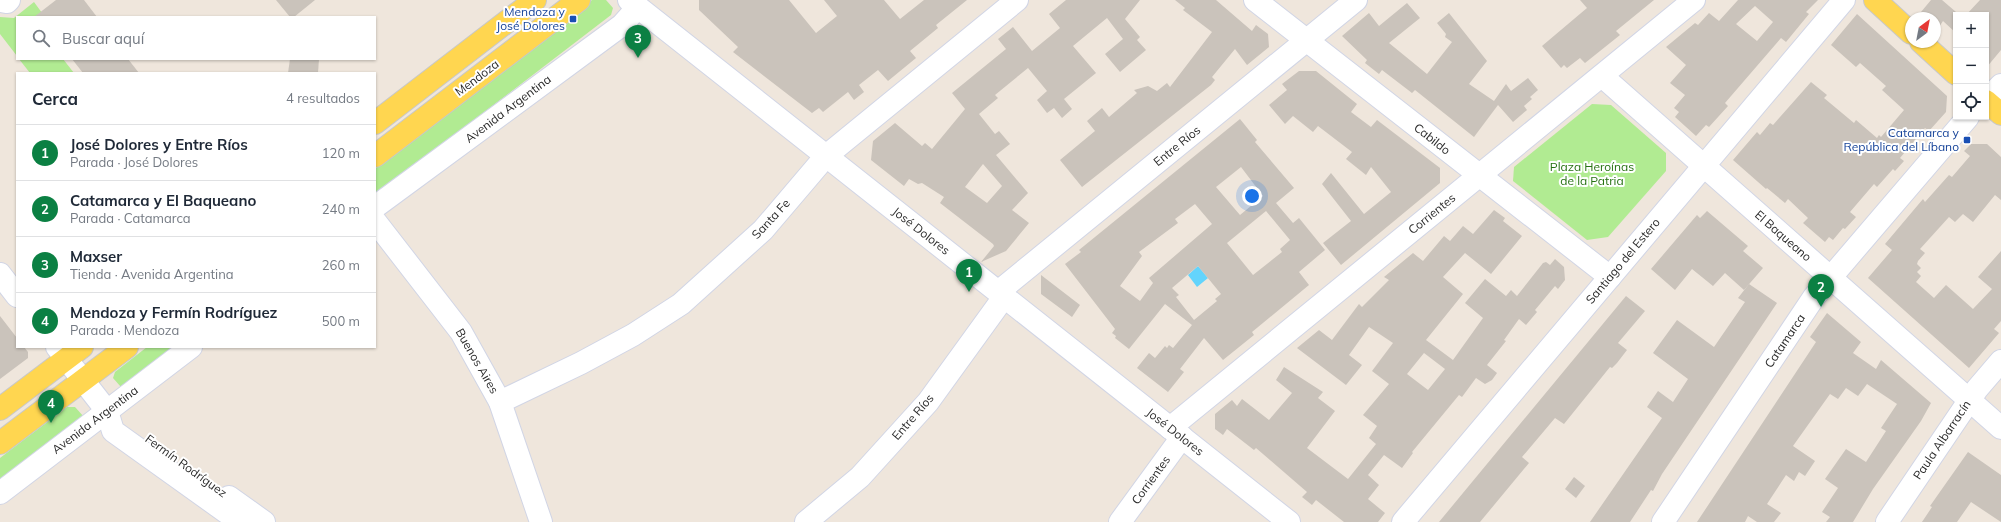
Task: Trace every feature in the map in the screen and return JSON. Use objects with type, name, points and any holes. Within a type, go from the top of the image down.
[{"type":"main road","points":[[376,122],[535,0]]},
{"type":"main road","name":"Mendoza","points":[[376,155],[579,0]]},
{"type":"main road","points":[[1875,0],[1905,28]]},
{"type":"main road","points":[[1928,48],[1953,71]]},
{"type":"main road","points":[[1989,103],[2001,114]]},
{"type":"main road","points":[[0,443],[125,348]]},
{"type":"main road","points":[[0,409],[68,351]]},
{"type":"street","points":[[0,1],[7,2],[9,0]]},
{"type":"street","name":"Santa Fe","points":[[500,402],[581,363],[633,335],[681,304],[763,230],[826,156],[1017,0]]},
{"type":"street","name":"Cabildo","points":[[1255,0],[1610,277]]},
{"type":"street","name":"Entre Ríos","points":[[806,522],[860,477],[928,402],[1001,295],[1356,0]]},
{"type":"street","name":"Corrientes","points":[[1120,522],[1176,433],[1479,175],[1694,0]]},
{"type":"street","name":"Santiago del Estero","points":[[1403,522],[1844,0]]},
{"type":"street","name":"José Dolores","points":[[633,4],[1289,522]]},
{"type":"street","name":"Avenida Argentina","points":[[376,207],[622,25],[633,4]]},
{"type":"street","name":"El Baqueano","points":[[1602,76],[2001,428]]},
{"type":"street","points":[[1989,97],[2001,85]]},
{"type":"street","name":"Catamarca","points":[[1663,522],[1812,301],[1965,120]]},
{"type":"street","name":"Buenos Aires","points":[[376,222],[461,332],[500,402],[541,522]]},
{"type":"street","points":[[0,274],[16,295]]},
{"type":"street","name":"Avenida Argentina","points":[[0,493],[190,348]]},
{"type":"street","name":"Fermín Rodríguez","points":[[68,351],[83,380],[107,411],[114,431],[240,522]]},
{"type":"street","name":"Paula Albarracín","points":[[1887,522],[1969,400],[2001,360]]},
{"type":"street","name":"Fermín Rodríguez","points":[[107,411],[126,422],[264,522]]},
{"type":"green space","points":[[592,0],[606,0],[613,8],[611,15],[376,195],[376,168]]},
{"type":"green space","points":[[34,2],[44,16],[16,16]]},
{"type":"green space","points":[[16,16],[16,55],[0,34],[0,17],[14,18]]},
{"type":"green space","points":[[20,60],[64,60],[73,72],[29,72]]},
{"type":"green space","name":"Plaza Heroínas de la Patria","points":[[1592,104],[1611,105],[1666,153],[1666,171],[1608,237],[1587,240],[1513,181],[1514,167]]},
{"type":"green space","points":[[146,348],[178,348],[127,387],[121,387],[113,378],[115,372]]},
{"type":"green space","points":[[67,407],[75,407],[84,417],[0,487],[0,458]]},
{"type":"water","points":[[1198,266],[1208,278],[1197,287],[1188,275]]},
{"type":"building","points":[[56,0],[84,0],[96,16],[35,16]]},
{"type":"building","points":[[276,0],[315,0],[295,16],[289,16]]},
{"type":"building","points":[[699,0],[789,0],[816,33],[837,16],[824,0],[884,0],[900,19],[924,0],[967,0],[936,25],[938,28],[910,51],[916,58],[888,81],[878,70],[859,85],[864,92],[854,100],[848,92],[823,112],[819,108],[812,113],[733,52],[738,47],[699,10]]},
{"type":"building","points":[[1066,0],[1140,0],[1125,19],[1140,37],[1137,40],[1146,50],[1120,72],[1105,54],[1123,39],[1107,18],[1073,46],[1096,73],[1064,99],[1072,109],[1062,118],[1054,108],[1047,113],[1037,100],[1047,91],[1028,68],[995,95],[998,98],[979,114],[995,134],[999,131],[1010,144],[996,155],[1028,193],[1012,210],[1029,223],[1006,251],[981,262],[994,246],[993,244],[940,203],[944,197],[922,183],[918,184],[909,179],[904,186],[871,160],[873,141],[895,123],[922,146],[925,143],[932,149],[965,109],[952,93],[1006,49],[998,39],[1013,27],[1032,51],[1060,28],[1049,14]],"holes":[[[983,164],[1002,186],[987,203],[965,187]]]},
{"type":"building","points":[[1175,0],[1216,0],[1252,31],[1256,25],[1268,34],[1269,47],[1247,65],[1235,49],[1212,77],[1215,80],[1211,85],[1082,187],[1060,160],[1095,131],[1087,121],[1102,108],[1109,117],[1137,93],[1134,90],[1148,86],[1157,91],[1167,83],[1170,87],[1212,32],[1183,10],[1185,8]]},
{"type":"building","points":[[1580,0],[1654,0],[1616,31],[1620,35],[1585,63],[1580,58],[1567,68],[1564,65],[1561,68],[1542,46],[1587,8]]},
{"type":"building","points":[[1738,0],[1818,0],[1806,12],[1809,14],[1786,42],[1781,38],[1725,103],[1728,106],[1709,127],[1706,125],[1696,136],[1675,117],[1679,112],[1674,108],[1685,95],[1670,83],[1686,65],[1666,47],[1695,23],[1698,25],[1709,13],[1719,21]],"holes":[[[1755,6],[1773,22],[1757,41],[1736,24]]]},
{"type":"building","points":[[1931,0],[1942,0],[1956,12],[1953,12],[1953,30],[1943,21],[1941,24],[1941,12],[1921,12]]},
{"type":"building","points":[[1980,0],[2001,0],[2001,50],[1989,64],[1989,12],[1969,12]]},
{"type":"building","points":[[1407,3],[1420,18],[1389,43],[1427,74],[1452,42],[1445,37],[1446,34],[1437,23],[1449,13],[1487,61],[1469,84],[1494,101],[1506,84],[1511,91],[1528,78],[1538,90],[1530,97],[1532,99],[1524,106],[1527,110],[1513,122],[1498,105],[1474,137],[1415,90],[1412,93],[1382,70],[1379,74],[1365,63],[1367,60],[1342,36],[1369,13],[1379,26]]},
{"type":"building","points":[[1857,14],[1947,96],[1946,112],[1929,131],[1925,128],[1900,158],[1904,161],[1895,171],[1893,169],[1877,187],[1874,184],[1850,212],[1856,217],[1845,229],[1843,228],[1833,240],[1829,237],[1825,242],[1803,223],[1808,218],[1788,199],[1785,203],[1767,188],[1766,189],[1733,160],[1757,132],[1760,135],[1770,123],[1773,125],[1811,82],[1827,95],[1824,98],[1854,123],[1856,120],[1877,138],[1879,135],[1881,137],[1904,110],[1882,90],[1886,86],[1860,63],[1856,67],[1831,45]]},
{"type":"building","points":[[73,60],[129,60],[138,72],[82,72]]},
{"type":"building","points":[[290,60],[319,60],[318,72],[288,72]]},
{"type":"building","points":[[1299,71],[1316,71],[1357,104],[1351,112],[1371,127],[1377,120],[1440,168],[1440,183],[1341,265],[1323,243],[1351,221],[1322,184],[1331,173],[1364,214],[1391,192],[1371,167],[1366,175],[1346,159],[1352,152],[1318,126],[1313,132],[1293,116],[1285,124],[1269,105],[1287,90],[1282,84]]},
{"type":"building","points":[[1240,119],[1257,140],[1255,142],[1294,188],[1276,203],[1293,223],[1299,218],[1325,250],[1299,272],[1309,285],[1252,332],[1254,335],[1223,360],[1204,338],[1180,369],[1184,372],[1168,392],[1137,368],[1149,353],[1155,358],[1165,346],[1167,348],[1169,345],[1173,348],[1192,325],[1165,304],[1129,349],[1115,338],[1116,336],[1112,333],[1115,329],[1065,264],[1081,252],[1079,250]],"holes":[[[1241,167],[1263,196],[1240,215],[1216,187]],[[1195,204],[1212,224],[1149,278],[1153,283],[1140,301],[1120,286],[1142,256],[1139,252],[1178,223],[1175,219]],[[1266,211],[1290,240],[1280,249],[1282,252],[1253,275],[1227,243]],[[1198,266],[1221,294],[1215,299],[1217,301],[1194,320],[1176,297],[1179,295],[1172,288]]]},
{"type":"building","points":[[1971,144],[1987,144],[2001,157],[2001,200],[1995,195],[1973,222],[1963,214],[1955,222],[1949,217],[1920,249],[1925,253],[1917,264],[1921,268],[1917,272],[1921,276],[1916,282],[1934,298],[1946,285],[1973,309],[1992,289],[1978,277],[2001,251],[2001,321],[1994,329],[1999,333],[1969,368],[1868,278],[1892,250],[1885,244],[1923,199],[1925,202],[1949,175],[1952,177],[1970,156],[1964,151]]},
{"type":"building","points":[[1494,210],[1505,218],[1503,221],[1522,236],[1491,274],[1465,253],[1443,277],[1463,294],[1426,340],[1453,360],[1483,318],[1465,303],[1485,279],[1506,296],[1511,290],[1517,296],[1543,263],[1546,262],[1550,265],[1555,259],[1564,267],[1565,280],[1558,289],[1555,286],[1535,310],[1537,312],[1526,325],[1519,319],[1504,340],[1506,341],[1487,365],[1497,373],[1492,380],[1485,384],[1476,378],[1462,397],[1459,395],[1412,452],[1413,453],[1402,468],[1384,455],[1368,475],[1379,485],[1368,499],[1385,513],[1378,522],[1344,522],[1316,500],[1312,505],[1302,497],[1307,492],[1256,448],[1254,450],[1227,429],[1223,435],[1215,429],[1215,414],[1232,400],[1237,406],[1242,399],[1269,420],[1292,393],[1276,380],[1284,367],[1323,392],[1318,398],[1335,411],[1307,448],[1348,479],[1376,444],[1369,438],[1377,426],[1363,415],[1389,384],[1372,371],[1393,343],[1369,327],[1349,355],[1362,365],[1346,385],[1297,348],[1319,330],[1332,340],[1359,304],[1362,307],[1389,280],[1384,277],[1413,253],[1423,261],[1444,236],[1450,241],[1463,226],[1473,234]],"holes":[[[1424,353],[1445,369],[1428,390],[1407,374]]]},
{"type":"building","points":[[1707,211],[1748,246],[1743,251],[1763,268],[1744,290],[1725,273],[1713,286],[1692,269],[1675,290],[1651,269],[1697,215],[1700,218]]},
{"type":"building","points":[[1041,275],[1080,305],[1072,317],[1041,294]]},
{"type":"building","points":[[1749,284],[1777,303],[1662,474],[1653,491],[1651,490],[1630,522],[1590,522],[1662,418],[1647,407],[1658,391],[1673,402],[1688,379],[1653,353],[1677,320],[1714,347],[1745,302],[1738,298]]},
{"type":"building","points":[[1626,296],[1645,311],[1618,343],[1627,350],[1617,363],[1612,368],[1610,367],[1564,424],[1555,418],[1522,457],[1529,463],[1480,522],[1439,522]]},
{"type":"building","points":[[1827,313],[1861,342],[1853,353],[1876,369],[1881,360],[1931,403],[1921,421],[1873,489],[1853,522],[1826,522],[1830,517],[1822,512],[1838,488],[1825,479],[1846,449],[1866,462],[1886,431],[1881,428],[1897,404],[1867,384],[1858,396],[1846,388],[1838,399],[1830,394],[1793,446],[1815,461],[1805,476],[1799,472],[1794,481],[1786,475],[1767,504],[1781,513],[1774,522],[1757,522],[1748,516],[1745,522],[1697,522],[1816,342],[1810,337]]},
{"type":"building","points":[[0,316],[16,337],[16,348],[25,348],[28,352],[28,358],[0,379]]},
{"type":"building","points":[[1968,452],[2001,475],[2001,522],[1971,502],[1957,522],[1922,522],[1932,507],[1930,506]]},
{"type":"building","points":[[1574,477],[1585,486],[1576,498],[1565,489]]},
{"type":"place","name":"Mendoza y José Dolores","points":[[573,19]]},
{"type":"place","name":"Maxser","points":[[638,58]]},
{"type":"place","name":"Catamarca y República del Líbano","points":[[1967,140]]},
{"type":"place","name":"José Dolores y Entre Ríos","points":[[969,292]]},
{"type":"place","name":"Catamarca y El Baqueano","points":[[1821,307]]},
{"type":"place","name":"Mendoza y Fermín Rodríguez","points":[[51,423]]}]
